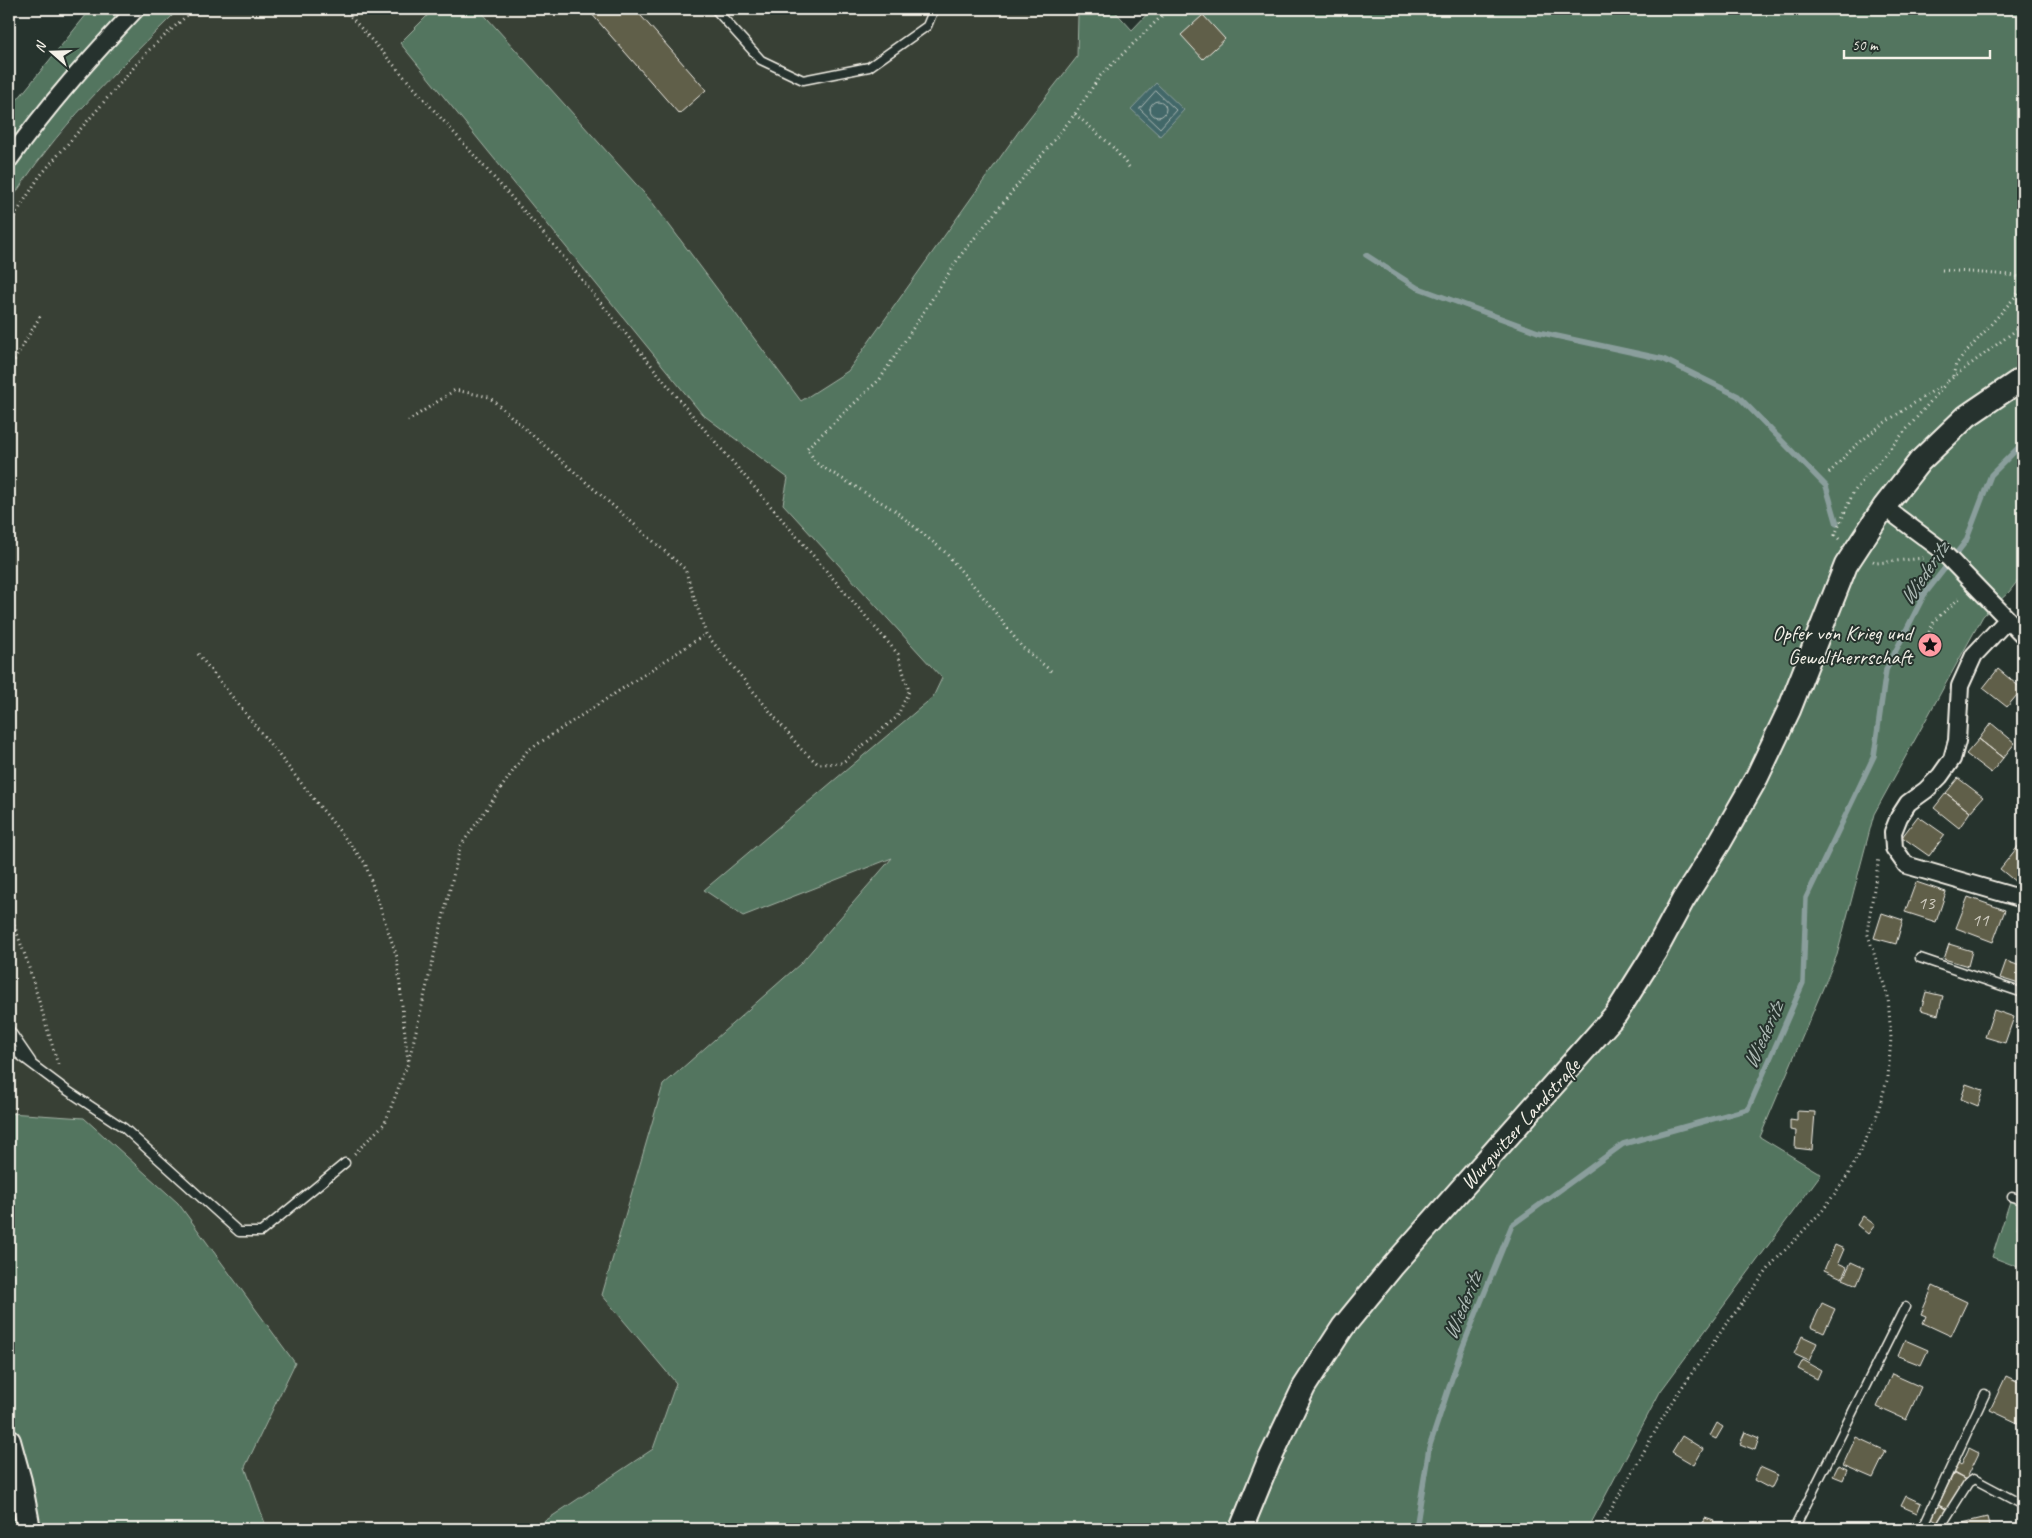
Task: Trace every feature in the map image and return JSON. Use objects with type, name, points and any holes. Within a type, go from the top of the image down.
[{"type":"main road","name":"Wurgwitzer Landstraße","points":[[1241,1529],[1268,1463],[1304,1387],[1343,1327],[1392,1267],[1616,1014],[1757,777],[1789,710],[1846,565],[1884,507],[1920,461],[1967,416],[2023,378]]},
{"type":"main road","points":[[9,1441],[20,1482],[29,1529]]},
{"type":"street","points":[[9,160],[29,132],[93,54],[136,9]]},
{"type":"street","points":[[1884,507],[1934,553],[1966,575],[2023,635]]},
{"type":"street","points":[[2007,620],[1974,655],[1960,686],[1957,741],[1952,759],[1940,776],[1926,790],[1908,803],[1899,817],[1894,832],[1894,848],[1906,865],[2023,899]]},
{"type":"lane","points":[[715,9],[760,60],[803,80],[869,67],[927,26],[934,9]]},
{"type":"lane","points":[[1920,958],[2023,992]]},
{"type":"lane","points":[[9,1029],[34,1065]]},
{"type":"lane","points":[[9,1047],[65,1089],[124,1128],[239,1232],[261,1232],[345,1163]]},
{"type":"lane","points":[[2012,1197],[2023,1200]]},
{"type":"lane","points":[[1794,1529],[1905,1307]]},
{"type":"lane","points":[[1922,1529],[1985,1394]]},
{"type":"lane","points":[[1939,1529],[1968,1483],[1974,1479],[2023,1505]]},
{"type":"path","points":[[9,225],[39,177],[149,50],[194,9]]},
{"type":"path","points":[[344,9],[552,243],[686,408],[898,654],[909,691],[897,717],[842,763],[818,764],[801,748],[706,634],[685,569],[489,397],[455,390],[408,421]]},
{"type":"path","points":[[1051,671],[1022,647],[984,598],[944,552],[894,510],[816,462],[808,448],[880,379],[960,256],[1075,114],[1100,76],[1169,9]]},
{"type":"path","points":[[1075,114],[1111,145],[1129,167]]},
{"type":"path","points":[[1942,270],[2010,275],[2023,278]]},
{"type":"path","points":[[1953,376],[1956,364],[2023,288]]},
{"type":"path","points":[[9,369],[42,313]]},
{"type":"path","points":[[1842,543],[1835,535],[1854,493],[1880,459],[1953,376],[2023,325]]},
{"type":"path","points":[[1830,474],[1853,448],[1881,425],[1948,381]]},
{"type":"path","points":[[1867,559],[1877,563],[1934,553]]},
{"type":"path","points":[[1920,650],[1936,620],[1965,594]]},
{"type":"path","points":[[345,1163],[385,1123],[408,1063],[460,847],[527,751],[706,634]]},
{"type":"path","points":[[198,654],[365,863],[397,957],[408,1063]]},
{"type":"path","points":[[1600,1529],[1674,1400],[1724,1326],[1773,1263],[1823,1210],[1848,1175],[1875,1121],[1888,1076],[1892,1038],[1888,997],[1867,932],[1880,849]]},
{"type":"path","points":[[9,911],[27,961],[65,1089]]},
{"type":"shaded area","points":[[179,9],[1072,9],[1078,15],[1077,57],[1019,131],[848,371],[801,402],[961,614],[893,857],[800,964],[602,1295],[676,1383],[653,1449],[533,1529],[167,1529],[9,1161],[9,204],[29,170],[106,82]]},
{"type":"green space","points":[[91,9],[179,9],[110,78],[66,126],[9,204],[9,110]]},
{"type":"green space","points":[[434,9],[479,9],[652,202],[801,401],[848,371],[1019,131],[1077,57],[1078,15],[1072,9],[1113,9],[1132,30],[1152,9],[2023,9],[2023,574],[2009,592],[1983,616],[1874,814],[1837,955],[1760,1137],[1821,1174],[1660,1392],[1588,1529],[533,1529],[653,1449],[676,1383],[602,1295],[663,1085],[800,964],[892,858],[743,916],[704,890],[933,697],[942,678],[783,504],[788,478],[702,414],[400,43]]},
{"type":"green space","points":[[9,1113],[84,1118],[178,1203],[295,1363],[245,1467],[267,1529],[9,1529]]},
{"type":"green space","points":[[2012,1195],[2023,1199],[2023,1269],[1992,1257]]},
{"type":"water","points":[[1156,83],[1184,110],[1160,136],[1131,109]]},
{"type":"building","points":[[594,9],[635,9],[706,90],[679,114],[590,12]]},
{"type":"building","points":[[1203,15],[1225,39],[1203,59],[1181,35]]},
{"type":"building","points":[[1998,669],[2022,689],[2007,707],[1983,688]]},
{"type":"building","points":[[1991,723],[2015,743],[2003,758],[1979,739]]},
{"type":"building","points":[[1979,739],[2003,758],[1991,773],[1966,754]]},
{"type":"building","points":[[1958,778],[1983,797],[1970,812],[1946,793]]},
{"type":"building","points":[[1946,793],[1970,812],[1959,828],[1934,808]]},
{"type":"building","points":[[1918,816],[1945,835],[1929,856],[1902,837]]},
{"type":"building","points":[[2020,844],[2023,847],[2022,887],[2000,869]]},
{"type":"building","points":[[1916,882],[1946,892],[1936,922],[1905,912]]},
{"type":"building","points":[[1968,897],[2005,910],[1993,942],[1956,928]]},
{"type":"building","points":[[1882,913],[1903,920],[1896,944],[1874,938]]},
{"type":"building","points":[[1949,944],[1972,951],[1968,966],[1944,959]]},
{"type":"building","points":[[2006,961],[2023,967],[2019,984],[2000,978]]},
{"type":"building","points":[[1926,992],[1943,996],[1938,1015],[1921,1010]]},
{"type":"building","points":[[1994,1010],[2014,1017],[2005,1043],[1985,1037]]},
{"type":"building","points":[[1966,1084],[1983,1090],[1978,1106],[1961,1099]]},
{"type":"building","points":[[1797,1111],[1815,1112],[1812,1150],[1795,1148],[1796,1131],[1790,1130],[1790,1120],[1797,1121]]},
{"type":"building","points":[[2023,1208],[2023,1231],[2017,1228]]},
{"type":"building","points":[[1863,1216],[1875,1225],[1868,1234],[1857,1225]]},
{"type":"building","points":[[1835,1245],[1844,1249],[1838,1263],[1847,1267],[1842,1278],[1824,1270]]},
{"type":"building","points":[[1851,1262],[1864,1268],[1857,1285],[1843,1279]]},
{"type":"building","points":[[1933,1286],[1967,1302],[1951,1336],[1923,1323],[1926,1316],[1921,1314]]},
{"type":"building","points":[[1822,1303],[1835,1309],[1824,1333],[1811,1327]]},
{"type":"building","points":[[1802,1336],[1817,1343],[1809,1361],[1794,1354]]},
{"type":"building","points":[[1905,1340],[1928,1350],[1921,1365],[1898,1356]]},
{"type":"building","points":[[1803,1360],[1821,1370],[1817,1379],[1798,1369]]},
{"type":"building","points":[[1892,1374],[1921,1387],[1906,1420],[1877,1407]]},
{"type":"building","points":[[2006,1376],[2023,1384],[2023,1416],[2020,1424],[1990,1410]]},
{"type":"building","points":[[1717,1423],[1723,1427],[1716,1439],[1710,1436]]},
{"type":"building","points":[[1745,1432],[1759,1438],[1755,1450],[1740,1444]]},
{"type":"building","points":[[1682,1436],[1703,1449],[1694,1465],[1672,1452]]},
{"type":"building","points":[[1856,1437],[1886,1451],[1873,1478],[1843,1465]]},
{"type":"building","points":[[1969,1448],[1979,1453],[1966,1480],[1952,1473],[1957,1462],[1961,1465]]},
{"type":"building","points":[[1838,1466],[1847,1470],[1843,1480],[1833,1476]]},
{"type":"building","points":[[1760,1467],[1778,1475],[1771,1489],[1754,1480]]},
{"type":"building","points":[[1954,1473],[1966,1480],[1950,1511],[1938,1505]]},
{"type":"building","points":[[1906,1496],[1921,1503],[1917,1513],[1901,1506]]},
{"type":"building","points":[[1938,1505],[1950,1511],[1941,1523],[1932,1518]]},
{"type":"building","points":[[1987,1517],[1990,1529],[1942,1529],[1942,1528]]},
{"type":"building","points":[[1705,1518],[1714,1521],[1711,1529],[1700,1529]]},
{"type":"waterway","points":[[1366,255],[1416,287],[1538,332],[1663,359],[1738,396],[1826,486],[1837,524]]},
{"type":"waterway","name":"Wiederitz","points":[[1416,1529],[1429,1448],[1461,1351],[1512,1225],[1623,1144],[1748,1109],[1803,983],[1806,898],[1874,756],[1886,670],[1924,595],[1966,541],[1991,475],[2023,443]]},
{"type":"waterway","points":[[1913,587],[1924,595]]},
{"type":"place","name":"Opfer von Krieg und Gewaltherrschaft","points":[[1930,645]]}]
